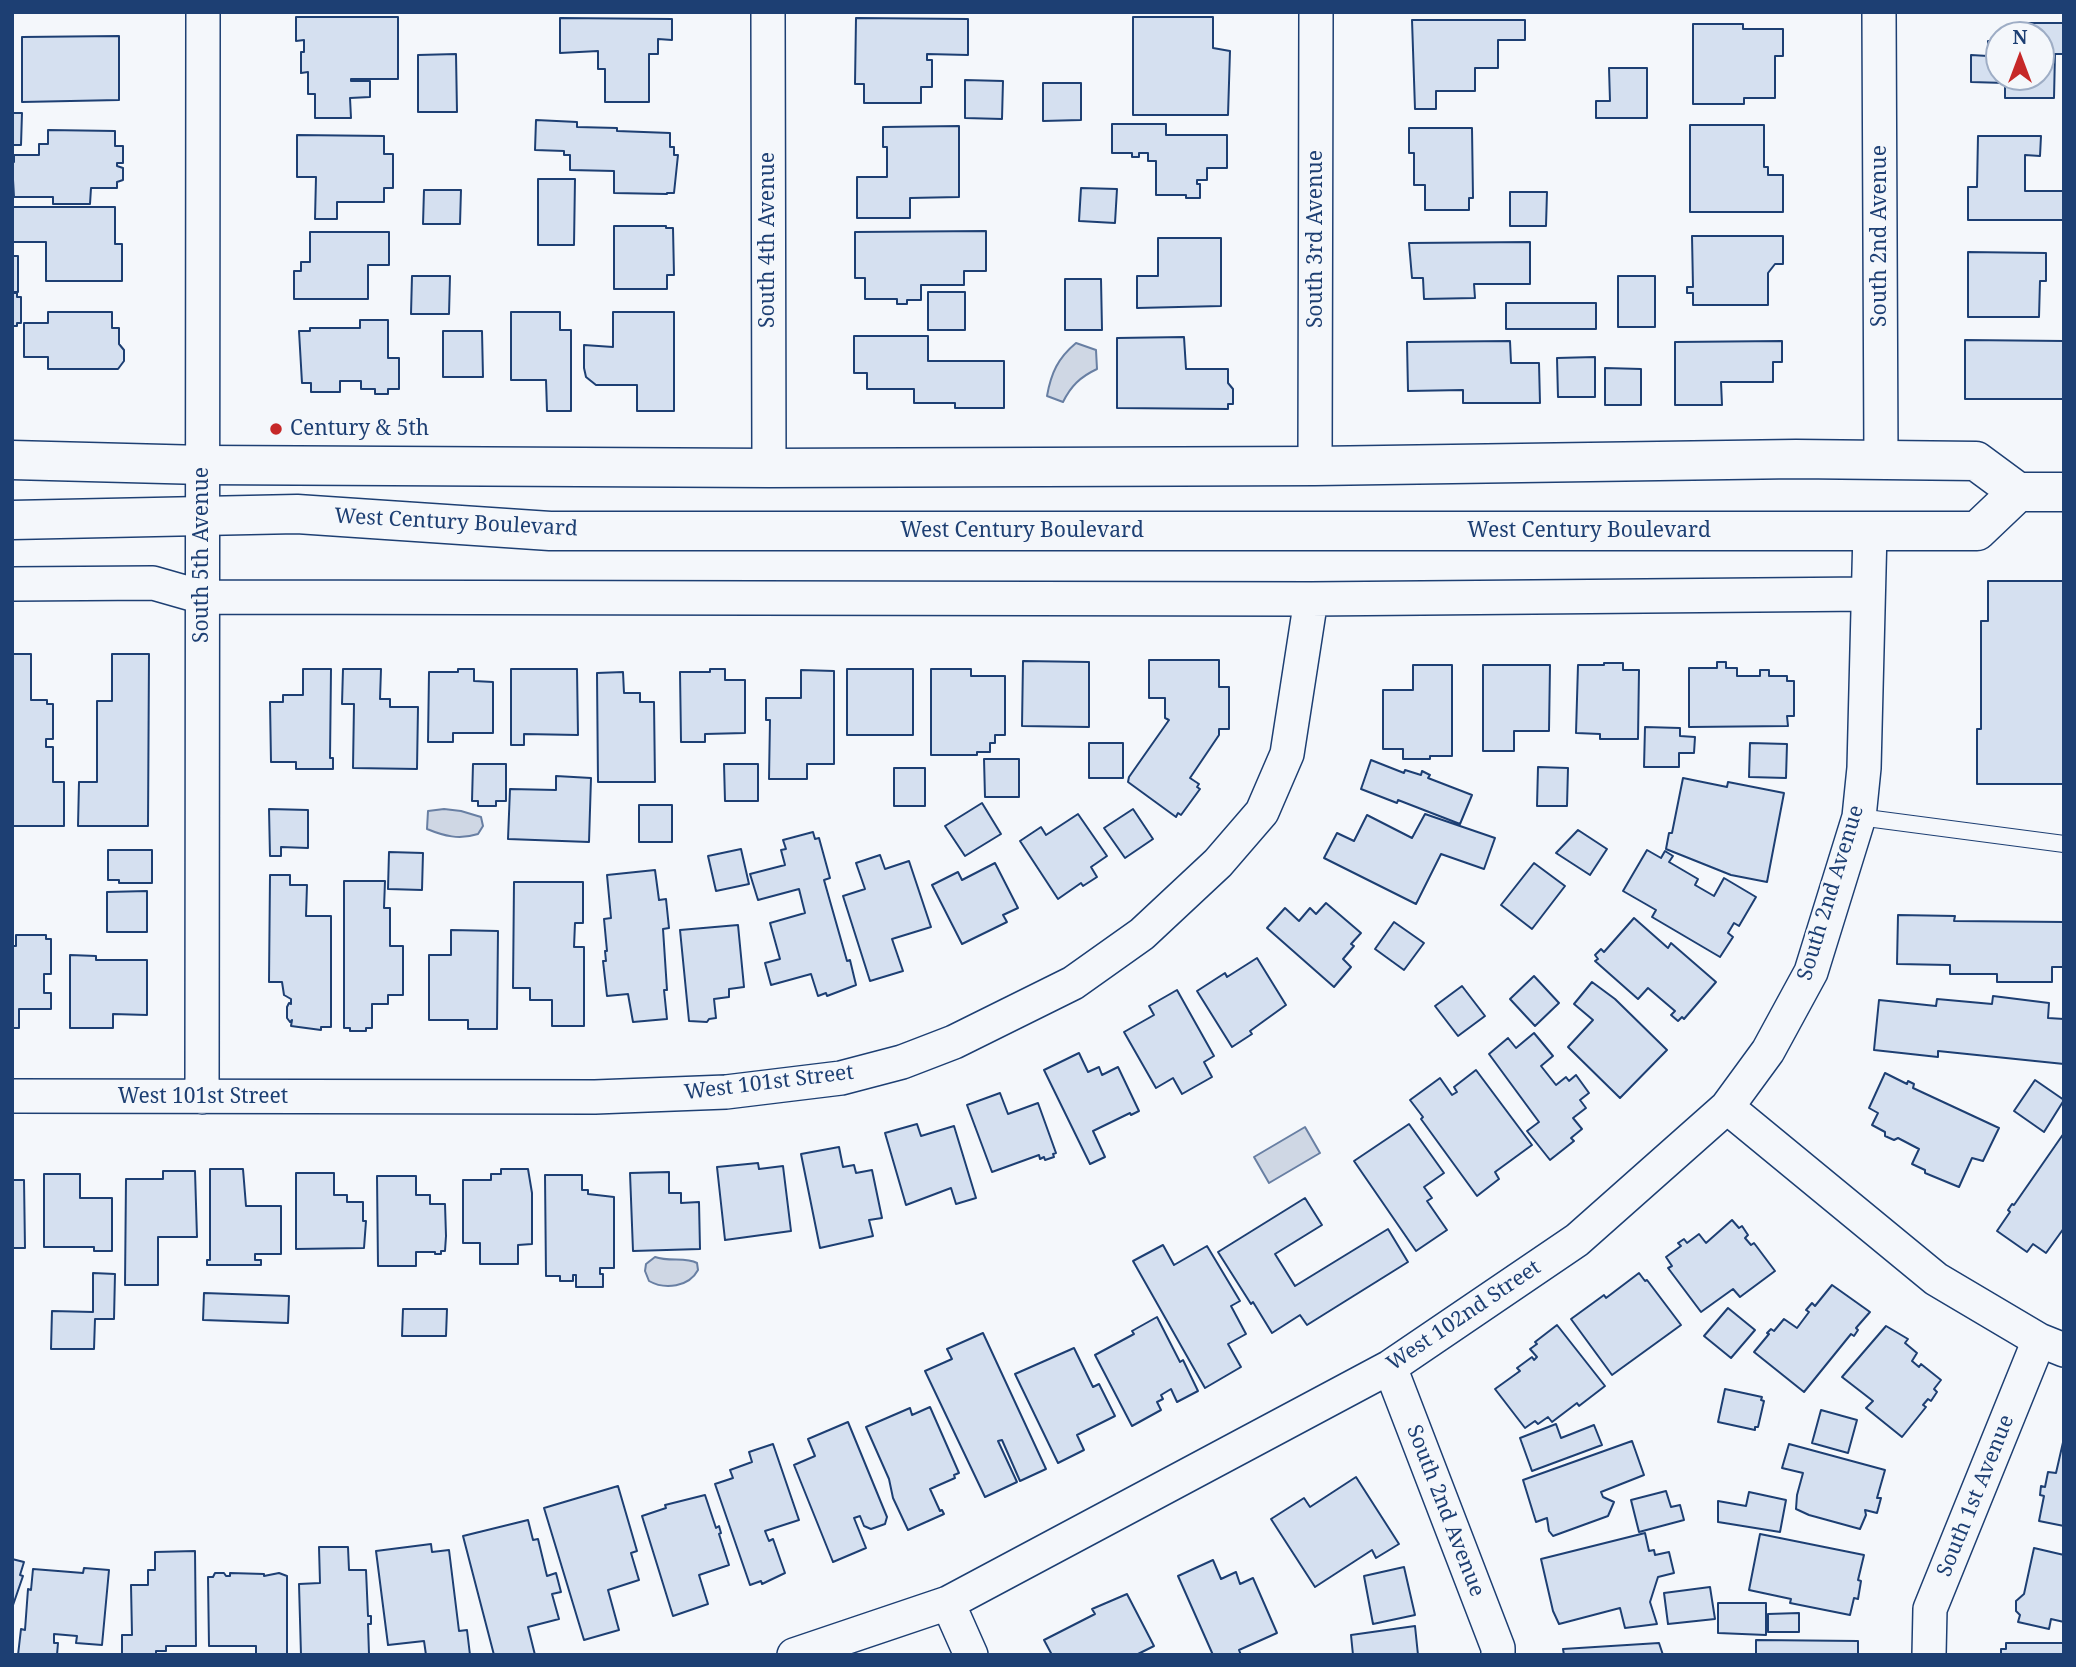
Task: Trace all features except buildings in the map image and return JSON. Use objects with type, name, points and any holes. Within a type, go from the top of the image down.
[{"type":"main road","points":[[12,460],[203,465],[769,468],[1315,466],[1796,458],[1976,461],[2018,492],[2064,492]]},
{"type":"main road","name":"West Century Boulevard","points":[[12,520],[297,514],[550,531],[1976,531],[2018,492]]},
{"type":"street","name":"South 5th Avenue","points":[[202,1097],[203,12]]},
{"type":"street","name":"South 4th Avenue","points":[[768,12],[769,468]]},
{"type":"street","name":"South 3rd Avenue","points":[[1315,466],[1316,12]]},
{"type":"street","name":"South 2nd Avenue","points":[[1879,12],[1881,460]]},
{"type":"street","name":"South 2nd Avenue","points":[[1727,1107],[1768,1051],[1811,972],[1859,817],[1864,768],[1870,531]]},
{"type":"street","points":[[12,584],[153,583],[202,597],[1311,599],[1868,594]]},
{"type":"street","name":"West 101st Street","points":[[12,1096],[595,1097],[726,1092],[841,1078],[902,1062],[954,1042],[1073,983],[1142,934],[1219,863],[1262,812],[1287,754],[1311,599]]},
{"type":"street","points":[[1727,1107],[1936,1279],[2051,1345]]},
{"type":"street","name":"West 102nd Street","points":[[794,1655],[948,1603],[1390,1367],[1577,1240],[1727,1107]]},
{"type":"street","name":"South 1st Avenue","points":[[1929,1655],[1930,1609],[2051,1345]]},
{"type":"street","name":"South 2nd Avenue","points":[[1390,1367],[1498,1648],[1498,1655]]},
{"type":"street","points":[[948,1603],[971,1655]]},
{"type":"lane","points":[[1859,817],[2064,844]]},
{"type":"shaded area","points":[[1076,343],[1096,350],[1097,369],[1077,382],[1063,402],[1047,396],[1053,373],[1060,360]]},
{"type":"shaded area","points":[[444,809],[481,817],[483,826],[478,834],[464,837],[427,829],[428,811]]},
{"type":"shaded area","points":[[1305,1127],[1320,1153],[1269,1183],[1254,1157]]},
{"type":"shaded area","points":[[655,1257],[693,1261],[697,1263],[698,1270],[683,1283],[669,1286],[655,1284],[649,1281],[645,1271],[646,1264]]},
{"type":"place","name":"Century & 5th","points":[[276,429]]}]
